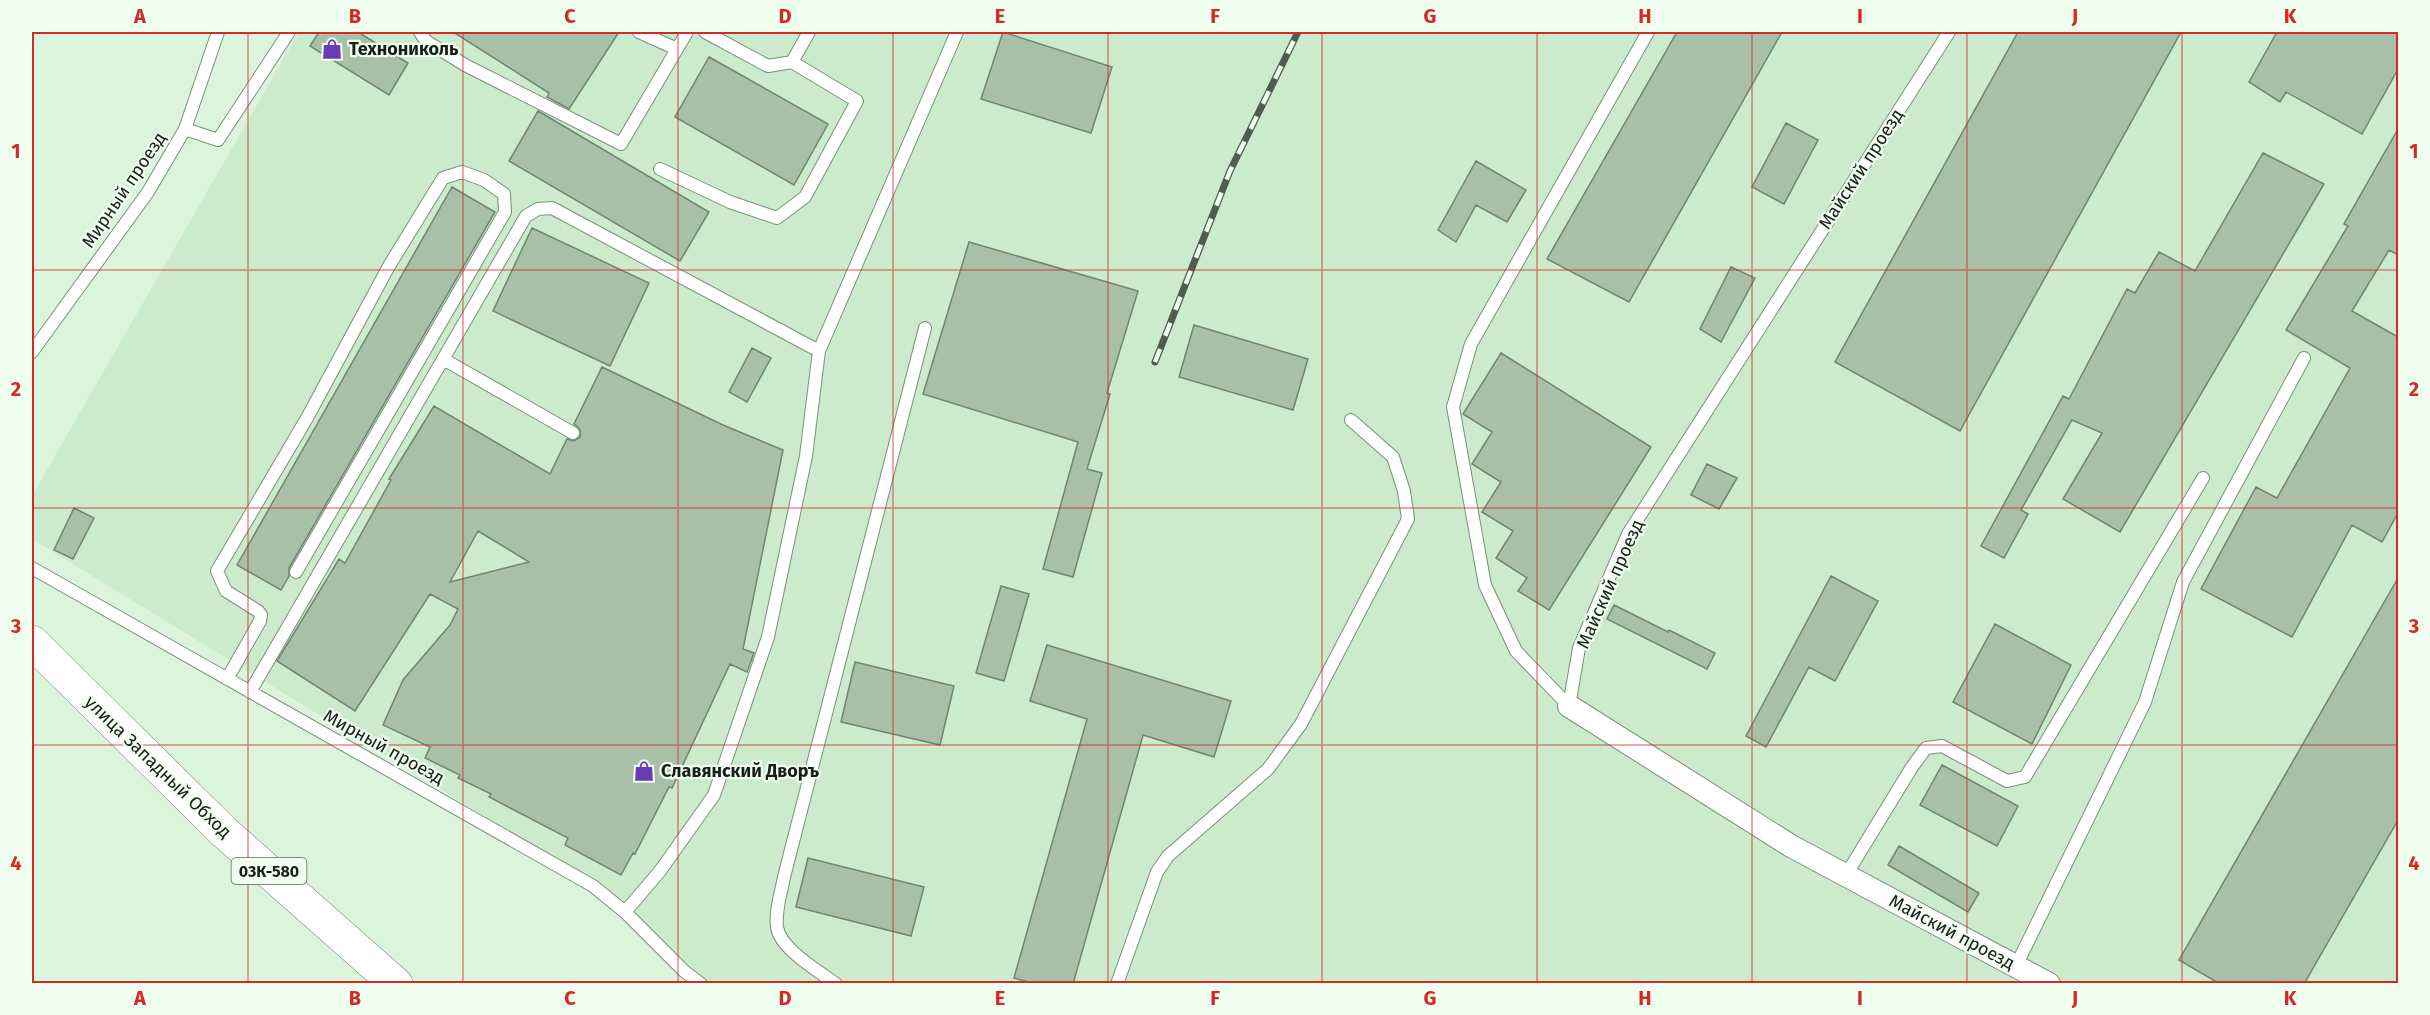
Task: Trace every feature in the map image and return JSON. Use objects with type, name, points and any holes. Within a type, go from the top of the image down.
[{"type":"highway","name":"улица Западный Обход","points":[[32,642],[144,756],[224,832],[396,984]]},
{"type":"highway","name":"улица Западный Обход","points":[[32,661],[217,842],[376,984]]},
{"type":"street","name":"Майский проезд","points":[[1569,706],[1791,846],[2049,984]]},
{"type":"lane","name":"Мирный проезд","points":[[32,352],[148,192],[186,129],[218,32]]},
{"type":"lane","points":[[186,129],[218,140],[289,32]]},
{"type":"lane","points":[[420,32],[426,41],[465,65],[621,144],[687,32]]},
{"type":"lane","points":[[639,32],[677,48]]},
{"type":"lane","points":[[660,169],[730,202],[777,218],[805,196],[857,101],[792,62],[768,66],[705,32]]},
{"type":"lane","points":[[792,62],[809,32]]},
{"type":"lane","points":[[625,912],[660,871],[714,795],[768,637],[806,456],[819,351],[957,32]]},
{"type":"lane","points":[[1569,706],[1516,651],[1485,585],[1453,407],[1471,344],[1648,32]]},
{"type":"lane","name":"Майский проезд","points":[[1569,706],[1579,648],[1628,534],[1949,32]]},
{"type":"lane","points":[[227,679],[260,621],[261,615],[226,591],[218,571],[307,418],[389,266],[443,178],[462,172],[484,180],[504,194],[505,212],[296,572]]},
{"type":"lane","points":[[250,692],[526,216],[538,209],[552,208],[819,351]]},
{"type":"lane","points":[[836,984],[785,945],[777,928],[777,915],[786,865],[925,328]]},
{"type":"lane","points":[[2016,966],[2145,702],[2183,582],[2304,358]]},
{"type":"lane","points":[[443,359],[573,433]]},
{"type":"lane","points":[[1117,984],[1157,872],[1168,856],[1268,769],[1301,724],[1408,519],[1404,491],[1393,457],[1351,420]]},
{"type":"lane","points":[[1846,875],[1926,748],[1942,746],[2007,781],[2025,777],[2203,478]]},
{"type":"lane","name":"Мирный проезд","points":[[32,568],[593,886],[625,912],[684,972],[701,984]]},
{"type":"shaded area","points":[[299,32],[2398,32],[2398,983],[709,983],[607,891],[32,539],[32,496]]},
{"type":"building","points":[[319,32],[358,32],[408,63],[389,95],[310,46]]},
{"type":"building","points":[[453,32],[619,32],[569,109],[547,97],[549,93]]},
{"type":"building","points":[[1003,32],[1112,67],[1091,133],[981,99]]},
{"type":"building","points":[[1677,32],[1782,32],[1629,302],[1547,259]]},
{"type":"building","points":[[2018,32],[2181,32],[1960,431],[1835,362]]},
{"type":"building","points":[[2277,32],[2398,32],[2398,69],[2362,134],[2286,92],[2280,102],[2249,82]]},
{"type":"building","points":[[709,57],[828,124],[794,185],[675,117]]},
{"type":"building","points":[[538,111],[709,212],[680,261],[509,161]]},
{"type":"building","points":[[1786,123],[1818,140],[1784,204],[1752,187]]},
{"type":"building","points":[[2398,129],[2398,255],[2389,250],[2352,311],[2398,337],[2398,513],[2382,542],[2352,525],[2292,637],[2201,589],[2256,487],[2277,498],[2350,368],[2286,330],[2348,226],[2344,224]]},
{"type":"building","points":[[2263,153],[2324,184],[2120,532],[2063,499],[2102,433],[2072,420],[2021,510],[2028,514],[2004,558],[1981,546],[2063,396],[2069,399],[2127,289],[2135,293],[2159,252],[2195,271]]},
{"type":"building","points":[[1476,161],[1526,190],[1507,222],[1476,205],[1456,242],[1438,230]]},
{"type":"building","points":[[452,187],[495,212],[289,568],[289,576],[281,590],[237,565]]},
{"type":"building","points":[[532,228],[649,283],[610,366],[493,311]]},
{"type":"building","points":[[969,242],[1138,291],[1087,469],[1102,473],[1073,577],[1043,569],[1078,442],[923,394]]},
{"type":"building","points":[[1731,267],[1755,278],[1721,342],[1700,329]]},
{"type":"building","points":[[1194,325],[1308,359],[1293,410],[1179,377]]},
{"type":"building","points":[[752,348],[771,358],[747,402],[729,392]]},
{"type":"building","points":[[1501,353],[1651,447],[1549,610],[1518,591],[1527,578],[1496,558],[1513,531],[1482,512],[1501,482],[1472,464],[1492,432],[1463,414]]},
{"type":"building","points":[[602,367],[723,425],[783,450],[743,649],[754,653],[747,672],[730,664],[672,788],[669,787],[635,854],[633,853],[621,875],[565,845],[568,838],[489,797],[491,794],[458,778],[460,775],[425,758],[430,747],[383,725],[403,680],[450,625],[458,609],[430,594],[355,711],[277,661],[339,559],[345,563],[391,480],[389,479],[434,406],[550,474],[567,439],[574,441],[580,437],[580,429],[574,424]],"holes":[[[478,531],[529,562],[450,582]]]},
{"type":"building","points":[[1707,464],[1737,478],[1719,509],[1691,495]]},
{"type":"building","points":[[74,508],[94,518],[73,559],[54,550]]},
{"type":"building","points":[[1831,576],[1878,601],[1835,681],[1809,667],[1766,747],[1746,736]]},
{"type":"building","points":[[2398,578],[2398,820],[2304,984],[2220,984],[2179,960]]},
{"type":"building","points":[[1001,586],[1029,594],[1004,681],[976,673]]},
{"type":"building","points":[[1614,605],[1715,653],[1707,669],[1607,619]]},
{"type":"building","points":[[1995,624],[2071,665],[2032,744],[1953,702]]},
{"type":"building","points":[[1047,645],[1231,701],[1214,757],[1143,735],[1073,984],[1035,984],[1014,978],[1087,719],[1030,701]]},
{"type":"building","points":[[855,662],[954,686],[940,745],[841,722]]},
{"type":"building","points":[[1942,765],[2018,806],[1997,846],[1920,805]]},
{"type":"building","points":[[1899,846],[1979,893],[1968,912],[1888,865]]},
{"type":"building","points":[[808,858],[924,887],[911,936],[796,907]]},
{"type":"railway","points":[[1155,362],[1230,171],[1298,32]]},
{"type":"place","name":"Технониколь","points":[[332,49]]},
{"type":"place","name":"Cлавянский Дворъ","points":[[644,771]]}]
